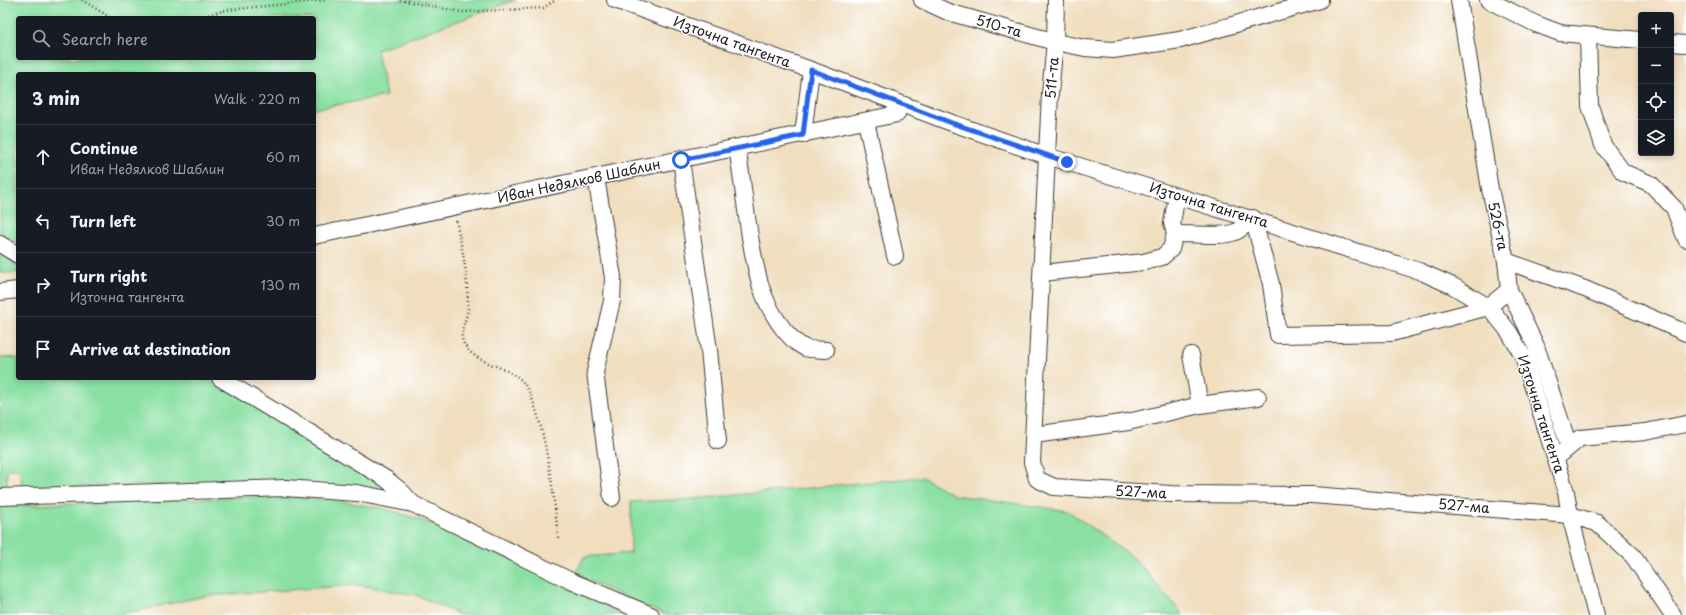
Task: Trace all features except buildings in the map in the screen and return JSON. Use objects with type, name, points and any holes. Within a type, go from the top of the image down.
[{"type":"street","name":"Източна тангента","points":[[615,0],[811,70],[952,123],[1047,156],[1253,218],[1419,271],[1453,286],[1488,307],[1510,332],[1523,356],[1566,492],[1570,515],[1596,615]]},
{"type":"street","name":"510-та","points":[[922,0],[948,12],[1055,42],[1085,48],[1113,50],[1180,40],[1320,0]]},
{"type":"street","name":"511-та","points":[[1047,156],[1055,42],[1056,0]]},
{"type":"street","name":"526-та","points":[[1459,0],[1490,188],[1506,261],[1585,289],[1686,333]]},
{"type":"street","points":[[1488,0],[1536,24],[1560,33],[1638,40]]},
{"type":"street","points":[[1588,36],[1590,106],[1603,145],[1623,172],[1651,184],[1674,208],[1686,239]]},
{"type":"street","points":[[1674,43],[1686,44]]},
{"type":"street","points":[[803,135],[811,70]]},
{"type":"street","name":"Иван Недялков Шаблин","points":[[316,236],[803,135],[897,114]]},
{"type":"street","points":[[866,121],[895,256]]},
{"type":"street","points":[[737,148],[755,259],[762,288],[777,321],[792,338],[806,348],[826,350]]},
{"type":"street","name":"527-ма","points":[[1047,156],[1032,462],[1037,479],[1054,487],[1171,494],[1312,495],[1570,515],[1597,523],[1633,556],[1673,615]]},
{"type":"street","points":[[681,160],[709,350],[718,441]]},
{"type":"street","points":[[596,178],[613,277],[612,301],[595,372],[612,498]]},
{"type":"street","points":[[1042,273],[1144,262],[1162,257],[1171,249],[1175,234],[1172,223],[1175,206]]},
{"type":"street","points":[[1175,234],[1225,234],[1236,232],[1253,218],[1271,284],[1278,335],[1392,333],[1488,307],[1509,290]]},
{"type":"street","points":[[0,244],[16,254]]},
{"type":"street","points":[[1506,261],[1509,290],[1536,346],[1569,446]]},
{"type":"street","points":[[0,292],[16,290]]},
{"type":"street","points":[[1191,354],[1200,405]]},
{"type":"street","points":[[223,380],[386,479],[401,491],[412,504]]},
{"type":"street","points":[[1034,435],[1128,422],[1200,405],[1258,397]]},
{"type":"street","points":[[1555,458],[1580,438],[1645,432],[1686,424]]},
{"type":"street","points":[[0,496],[285,488],[357,493],[412,504],[571,581],[651,615]]},
{"type":"path","points":[[82,0],[108,16]]},
{"type":"path","points":[[204,16],[226,10],[327,0]]},
{"type":"path","points":[[400,0],[462,12],[543,8],[556,0]]},
{"type":"path","points":[[454,207],[468,289],[468,311],[462,328],[463,342],[471,353],[518,377],[527,386],[535,406],[548,458],[557,510],[558,539]]},
{"type":"green space","points":[[0,0],[516,0],[377,50],[386,96],[316,109],[316,72],[16,72],[16,243],[0,233]]},
{"type":"green space","points":[[0,254],[16,264],[16,273],[0,273]]},
{"type":"green space","points":[[0,357],[16,358],[16,380],[212,380],[381,480],[389,488],[387,492],[288,482],[22,488],[20,469],[7,469],[7,488],[0,489]]},
{"type":"green space","points":[[922,477],[954,495],[1068,511],[1136,560],[1183,615],[666,615],[575,575],[584,557],[631,553],[631,502],[695,499]]},
{"type":"green space","points":[[280,496],[334,500],[386,509],[450,529],[625,615],[460,615],[416,595],[359,585],[205,596],[117,615],[0,615],[0,506]]},
{"type":"route","points":[[681,160],[803,135],[811,70],[952,123],[1067,162]]}]
